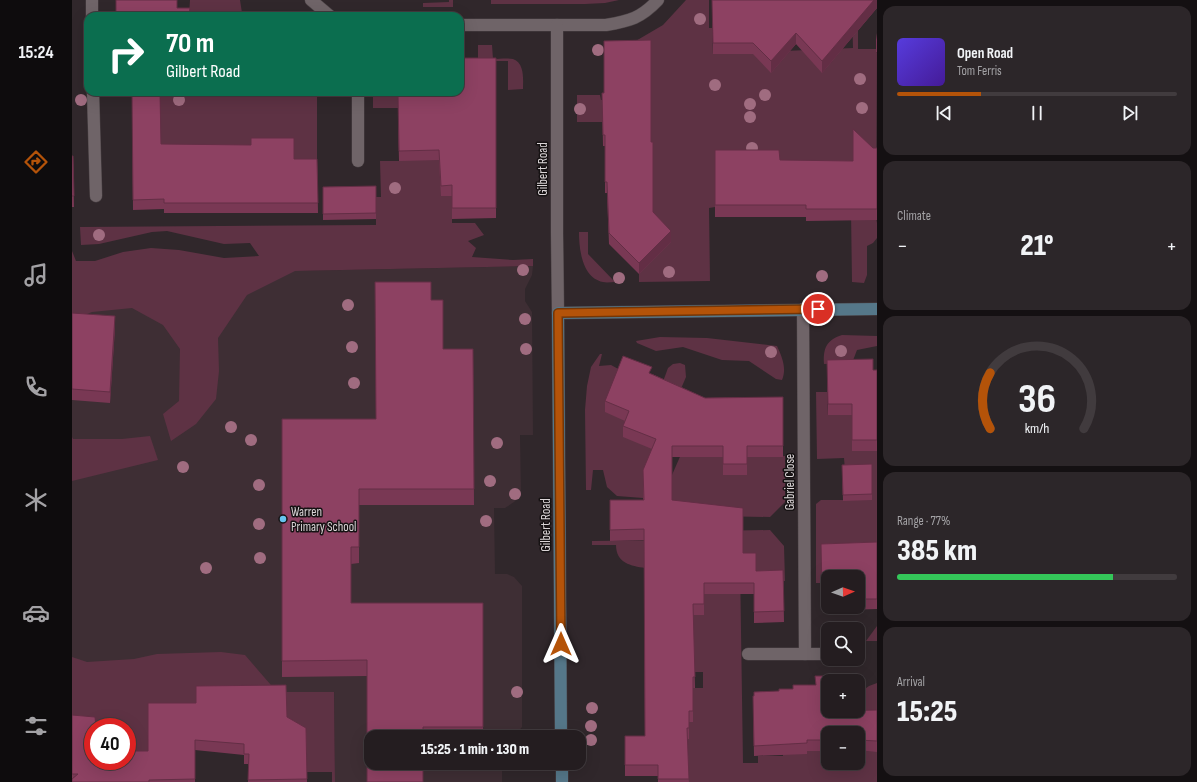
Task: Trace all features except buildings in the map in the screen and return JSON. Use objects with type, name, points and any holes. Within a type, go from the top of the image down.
[{"type":"street","points":[[92,0],[92,12]]},
{"type":"street","points":[[311,0],[325,12]]},
{"type":"street","points":[[464,25],[606,25],[624,22],[640,16],[658,0]]},
{"type":"street","name":"Gilbert Road","points":[[557,25],[561,730]]},
{"type":"street","points":[[93,96],[96,196]]},
{"type":"street","points":[[358,96],[358,161]]},
{"type":"street","name":"Gabriel Close","points":[[803,309],[805,654]]},
{"type":"street","points":[[558,313],[877,309]]},
{"type":"street","points":[[748,654],[821,654]]},
{"type":"street","points":[[562,770],[562,782]]},
{"type":"shaded area","points":[[190,0],[240,0],[242,12],[189,12]]},
{"type":"shaded area","points":[[449,0],[453,0],[453,7],[423,7],[423,3],[449,2]]},
{"type":"shaded area","points":[[491,0],[619,0],[605,3],[585,4],[491,4]]},
{"type":"shaded area","points":[[686,0],[709,0],[709,28],[712,28],[713,54],[853,48],[852,14],[858,14],[858,49],[876,49],[877,53],[877,238],[873,243],[867,246],[867,275],[864,283],[852,282],[851,211],[715,207],[709,208],[710,281],[639,282],[639,274],[650,220],[603,104],[602,122],[577,122],[577,95],[600,95],[601,100],[618,100],[619,96],[651,95],[651,52],[634,42],[663,25]]},
{"type":"shaded area","points":[[478,45],[492,45],[493,59],[513,59],[517,61],[520,64],[522,72],[523,89],[508,90],[508,61],[478,61]]},
{"type":"shaded area","points":[[160,96],[317,96],[317,169],[162,209]]},
{"type":"shaded area","points":[[373,96],[439,96],[452,111],[441,196],[452,196],[452,223],[475,223],[484,235],[468,241],[476,248],[472,257],[513,260],[533,259],[533,266],[295,271],[247,295],[218,338],[219,371],[216,399],[196,424],[171,441],[163,414],[179,401],[180,349],[163,325],[132,308],[92,312],[72,320],[72,251],[76,261],[95,261],[123,252],[151,248],[179,250],[224,258],[259,256],[250,243],[224,244],[167,231],[152,232],[99,244],[81,245],[80,227],[376,225],[376,197],[381,197],[380,161],[399,161],[398,108],[373,108]]},
{"type":"shaded area","points":[[579,232],[588,232],[588,254],[615,282],[603,282],[590,275],[583,262]]},
{"type":"shaded area","name":"Warren Primary School","points":[[533,266],[532,275],[525,289],[525,301],[532,312],[533,435],[520,435],[521,495],[505,508],[494,508],[495,574],[507,574],[514,577],[522,586],[522,727],[519,730],[364,730],[364,770],[502,770],[502,782],[335,782],[334,692],[72,692],[72,271],[295,271]]},
{"type":"shaded area","points":[[842,335],[877,336],[877,346],[857,350],[852,363],[824,364],[824,354],[829,342]]},
{"type":"shaded area","points":[[660,337],[707,338],[777,346],[784,367],[782,380],[776,379],[749,361],[722,360],[683,347],[656,351],[637,343],[636,341]]},
{"type":"shaded area","points":[[600,354],[602,354],[599,366],[611,365],[622,371],[629,422],[657,448],[672,475],[696,420],[707,457],[723,457],[747,437],[752,457],[785,456],[785,502],[770,517],[715,516],[713,531],[770,530],[784,546],[785,581],[756,582],[740,564],[743,763],[758,763],[758,756],[783,756],[783,746],[807,740],[821,747],[821,770],[865,770],[865,726],[858,726],[858,718],[865,718],[865,689],[877,683],[877,782],[689,782],[686,746],[689,722],[693,722],[652,688],[703,688],[703,672],[694,672],[645,568],[630,565],[621,560],[616,545],[592,545],[592,541],[673,540],[643,498],[617,496],[607,487],[603,470],[593,470],[591,490],[586,490],[585,410],[587,386],[591,367]]},
{"type":"shaded area","points":[[680,363],[685,365],[686,377],[674,405],[657,398],[668,368],[673,364]]},
{"type":"shaded area","points":[[816,392],[827,392],[828,415],[852,415],[877,444],[877,557],[862,554],[821,554],[821,583],[816,583],[816,504],[821,500],[866,500],[845,471],[844,458],[817,459]]},
{"type":"shaded area","points":[[150,436],[158,460],[72,481],[72,437],[73,439],[122,439]]},
{"type":"shaded area","points":[[877,626],[877,641],[866,641]]},
{"type":"shaded area","points":[[221,652],[245,655],[277,692],[334,692],[335,782],[332,782],[332,772],[286,772],[196,725],[149,761],[136,761],[136,718],[84,718],[84,733],[72,741],[72,657],[87,662],[134,659],[157,654]]},
{"type":"place","name":"Warren Primary School","points":[[283,519]]},
{"type":"route","points":[[561,644],[558,313],[818,309]]}]
